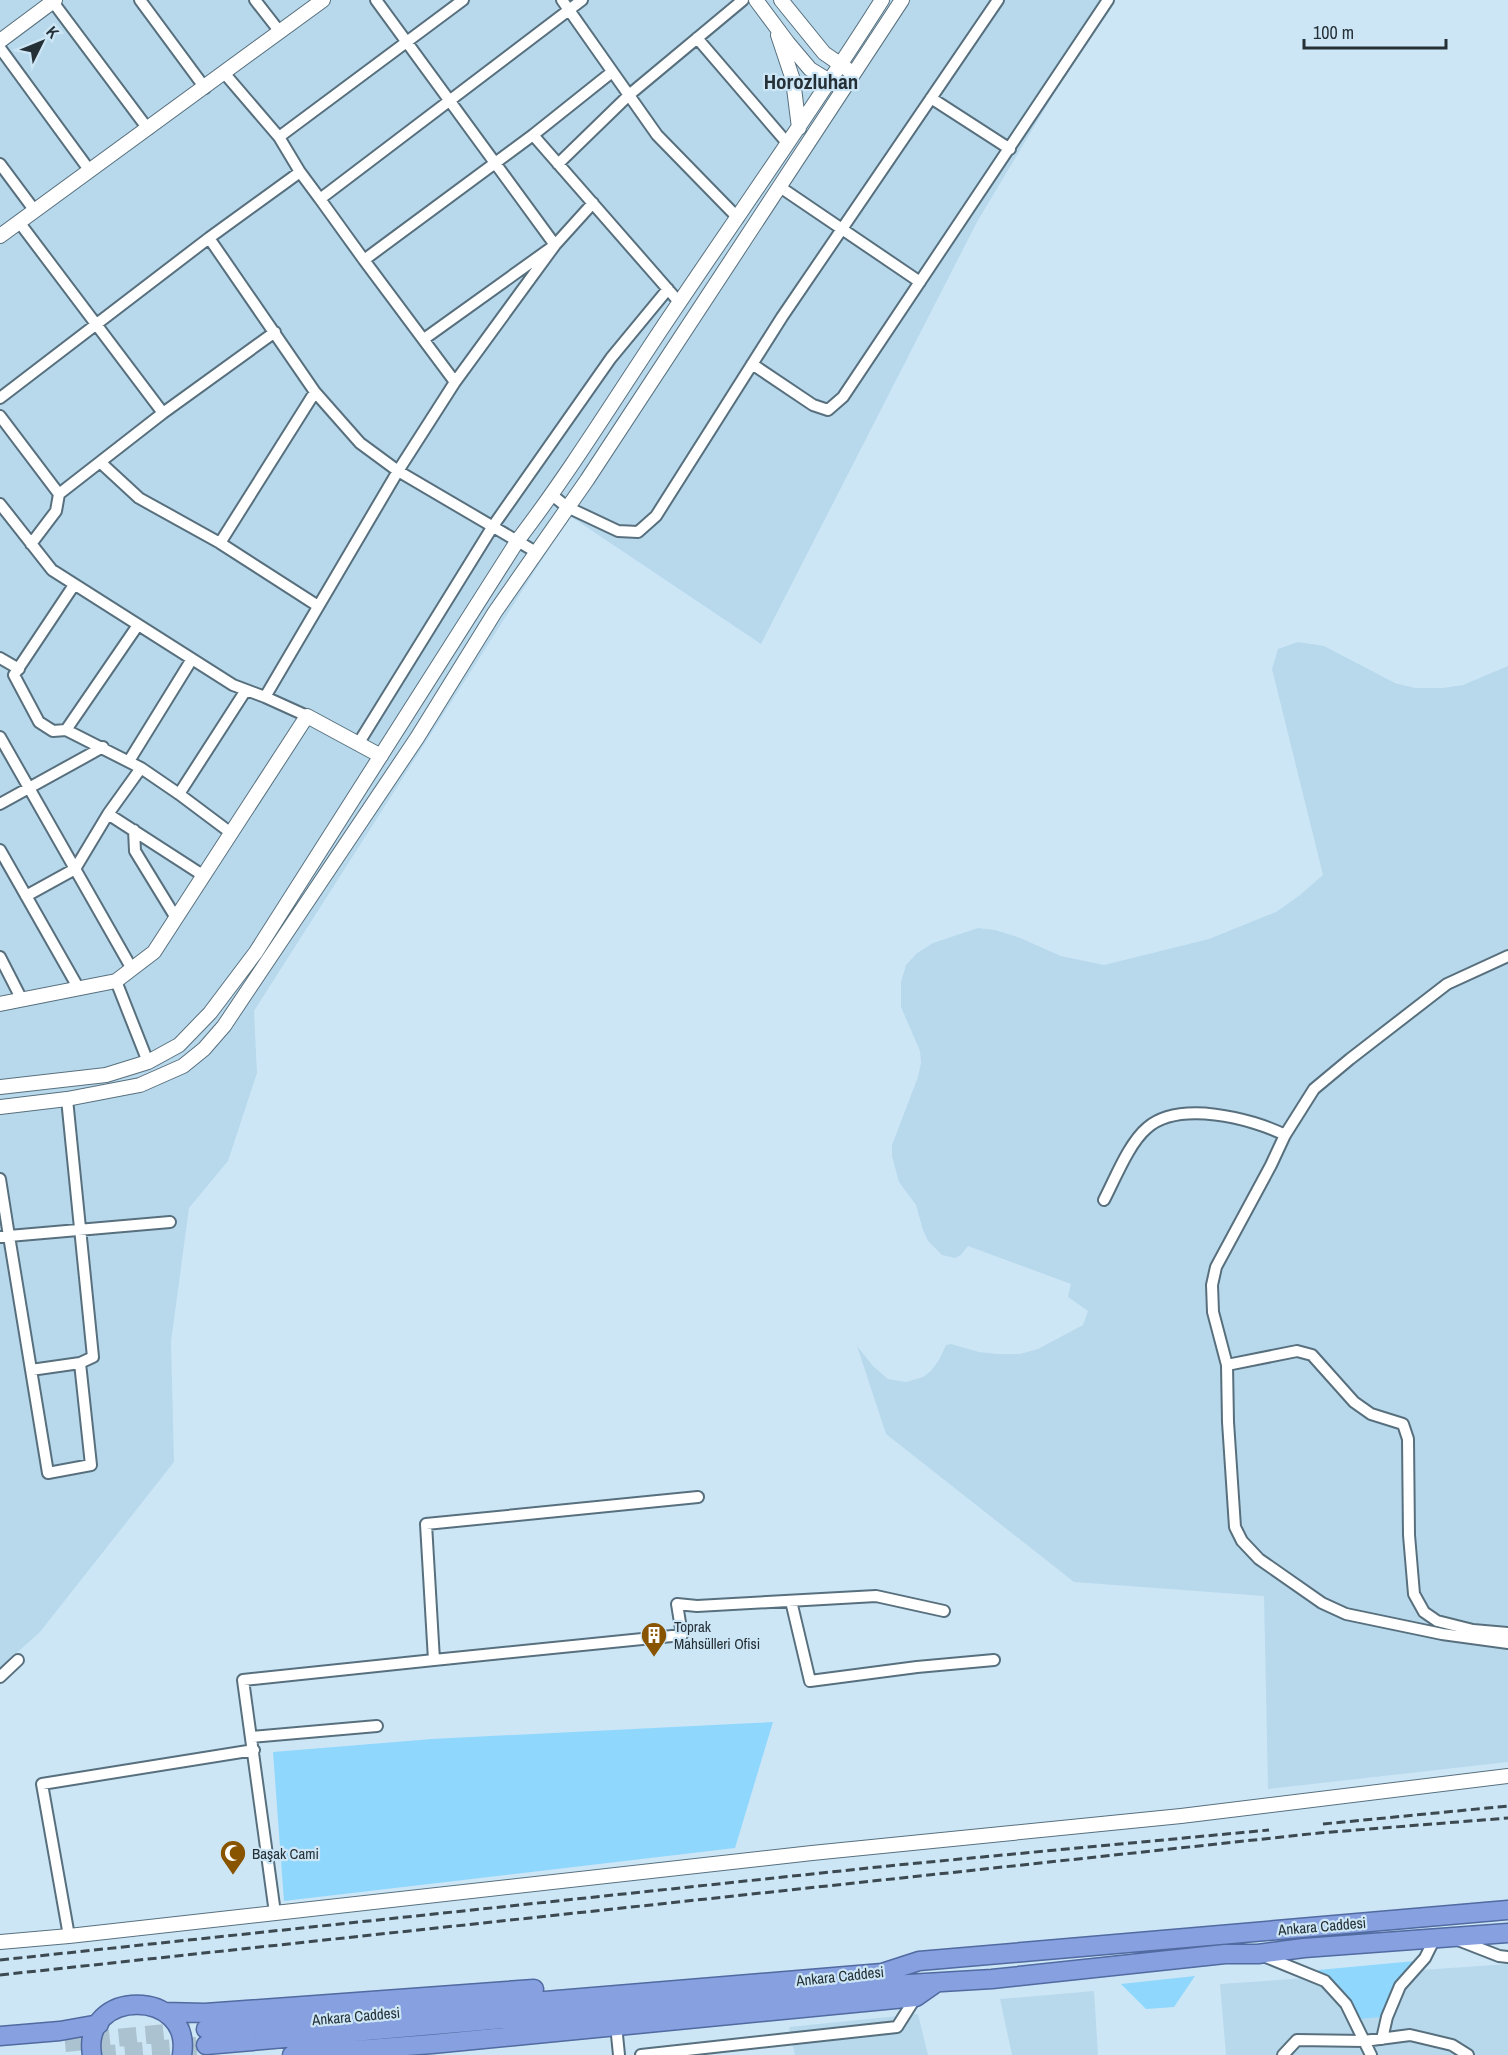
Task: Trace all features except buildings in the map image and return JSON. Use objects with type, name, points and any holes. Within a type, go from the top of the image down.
[{"type":"highway","points":[[1410,1918],[1508,1902]]},
{"type":"highway","name":"Ankara Caddesi","points":[[1503,1934],[1304,1948],[1258,1954],[1225,1954],[1086,1970],[936,1983],[206,2037],[882,1973],[919,1961],[1508,1910]]},
{"type":"highway","points":[[164,2012],[205,2013],[919,1961]]},
{"type":"highway","points":[[292,2055],[433,2049],[616,2025],[916,1997],[936,1983]]},
{"type":"highway","points":[[92,2055],[93,2036],[99,2024],[109,2013],[122,2006],[136,2003],[151,2005],[164,2012],[174,2022],[181,2035],[182,2055]]},
{"type":"highway","points":[[0,2036],[60,2031],[99,2024]]},
{"type":"highway","points":[[0,2049],[65,2043]]},
{"type":"street","points":[[140,0],[205,88]]},
{"type":"street","points":[[255,0],[280,32]]},
{"type":"street","points":[[0,236],[225,74],[323,0]]},
{"type":"street","points":[[376,0],[555,245]]},
{"type":"street","points":[[279,137],[464,0]]},
{"type":"street","points":[[562,0],[657,135],[738,218]]},
{"type":"street","points":[[320,199],[451,102],[582,0]]},
{"type":"street","points":[[558,164],[629,95],[743,0]]},
{"type":"street","points":[[756,0],[810,69],[843,90]]},
{"type":"street","points":[[782,0],[824,53],[854,73]]},
{"type":"street","points":[[0,1087],[106,1075],[148,1062],[179,1045],[210,1013],[256,952],[518,540],[552,495],[679,302],[830,82],[882,0]]},
{"type":"street","points":[[0,1107],[67,1099],[140,1085],[183,1066],[204,1049],[224,1026],[417,738],[495,612],[586,480],[902,0]]},
{"type":"street","points":[[552,495],[567,507],[618,531],[638,532],[656,516],[752,364],[998,0]]},
{"type":"street","points":[[752,364],[813,405],[828,410],[843,397],[1108,0]]},
{"type":"street","points":[[0,41],[54,1],[148,129]]},
{"type":"street","points":[[775,25],[793,80],[799,128]]},
{"type":"street","points":[[697,38],[788,144]]},
{"type":"street","points":[[0,48],[90,171]]},
{"type":"street","points":[[364,260],[533,135],[612,72]]},
{"type":"street","points":[[225,74],[279,137],[300,172],[455,382]]},
{"type":"street","points":[[931,98],[1010,149]]},
{"type":"street","points":[[533,135],[679,302]]},
{"type":"street","points":[[0,164],[34,211]]},
{"type":"street","points":[[0,398],[209,238],[300,172]]},
{"type":"street","points":[[780,187],[920,282]]},
{"type":"street","points":[[265,697],[398,471],[455,382],[555,245],[593,203]]},
{"type":"street","points":[[19,222],[164,413]]},
{"type":"street","points":[[209,238],[315,392],[360,443],[398,471],[536,552]]},
{"type":"street","points":[[424,339],[555,245]]},
{"type":"street","points":[[358,744],[493,526],[611,358],[668,289]]},
{"type":"street","points":[[31,544],[56,511],[59,494],[164,413],[275,332]]},
{"type":"street","points":[[220,543],[315,392]]},
{"type":"street","points":[[0,416],[59,494]]},
{"type":"street","points":[[100,462],[138,498],[220,543],[318,606]]},
{"type":"street","points":[[0,504],[52,570],[74,585],[233,685],[307,716],[381,756]]},
{"type":"street","points":[[74,585],[14,675],[39,722],[53,731],[66,730],[129,761],[179,794],[231,833]]},
{"type":"street","points":[[66,730],[138,625]]},
{"type":"street","points":[[0,658],[19,669]]},
{"type":"street","points":[[129,761],[192,659]]},
{"type":"street","points":[[179,794],[246,690]]},
{"type":"street","points":[[0,1004],[116,981],[154,952],[307,716]]},
{"type":"street","points":[[0,737],[132,969]]},
{"type":"street","points":[[0,804],[103,747]]},
{"type":"street","points":[[26,896],[75,869],[108,813],[141,768]]},
{"type":"street","points":[[108,813],[204,876]]},
{"type":"street","points":[[134,830],[135,851],[176,918]]},
{"type":"street","points":[[0,850],[4,868],[26,896],[79,989]]},
{"type":"street","points":[[1508,956],[1447,984],[1314,1089],[1285,1135],[1271,1166],[1216,1267],[1212,1285],[1213,1312],[1227,1365],[1228,1422],[1235,1527],[1242,1541],[1259,1559],[1322,1603],[1346,1614],[1442,1634],[1508,1643]]},
{"type":"street","points":[[0,957],[22,1000]]},
{"type":"street","points":[[116,981],[148,1062]]},
{"type":"street","points":[[31,1370],[80,1363],[93,1357],[67,1099]]},
{"type":"street","points":[[1104,1200],[1130,1150],[1145,1129],[1159,1119],[1186,1113],[1216,1115],[1264,1125],[1285,1135]]},
{"type":"street","points":[[0,1179],[4,1237],[31,1370],[48,1473],[91,1465],[80,1363]]},
{"type":"street","points":[[4,1237],[170,1222]]},
{"type":"street","points":[[1227,1365],[1297,1351],[1312,1355],[1354,1402],[1371,1414],[1403,1424],[1408,1438],[1409,1535],[1414,1594],[1424,1612],[1437,1621],[1473,1630],[1508,1633]]},
{"type":"street","points":[[434,1660],[426,1524],[698,1497]]},
{"type":"street","points":[[274,1913],[243,1680],[682,1635],[677,1604],[697,1606],[876,1596],[944,1611]]},
{"type":"street","points":[[791,1601],[810,1681],[994,1660]]},
{"type":"street","points":[[0,1677],[18,1660]]},
{"type":"street","points":[[252,1737],[377,1726]]},
{"type":"street","points":[[69,1936],[42,1784],[254,1750]]},
{"type":"street","points":[[0,1942],[812,1853],[1181,1816],[1508,1776]]},
{"type":"street","points":[[1382,2039],[1387,2017],[1400,1986],[1442,1937],[1508,1957]]},
{"type":"street","points":[[1258,1954],[1325,1981],[1346,2004],[1371,2055]]},
{"type":"street","points":[[641,2055],[897,2027],[916,1997]]},
{"type":"street","points":[[616,2025],[619,2055]]},
{"type":"street","points":[[1284,2055],[1297,2040],[1364,2041],[1410,2035],[1452,2044],[1468,2055]]},
{"type":"shaded area","points":[[0,0],[1110,0],[977,222],[761,644],[570,516],[254,1011],[257,1073],[228,1161],[189,1208],[171,1342],[174,1462],[40,1632],[0,1668]]},
{"type":"shaded area","points":[[1298,642],[1324,646],[1395,683],[1415,688],[1463,685],[1508,666],[1508,1762],[1268,1789],[1264,1596],[1074,1582],[886,1434],[857,1346],[873,1366],[888,1379],[906,1382],[923,1377],[931,1371],[946,1345],[951,1344],[979,1352],[1020,1354],[1038,1349],[1083,1325],[1088,1311],[1068,1297],[1071,1284],[968,1246],[961,1255],[955,1258],[942,1255],[928,1241],[916,1205],[899,1182],[892,1156],[892,1145],[918,1077],[921,1063],[920,1051],[901,1007],[901,982],[906,965],[917,953],[933,943],[978,928],[995,930],[1020,938],[1061,956],[1104,965],[1209,939],[1276,912],[1300,895],[1323,875],[1272,669],[1278,649]]},
{"type":"shaded area","points":[[773,1722],[735,1848],[284,1901],[273,1752],[432,1739]]},
{"type":"shaded area","points":[[1415,1961],[1395,1987],[1381,2017],[1359,2019],[1337,1988],[1318,1970]]},
{"type":"shaded area","points":[[1508,1964],[1508,2055],[1226,2055],[1220,1984]]},
{"type":"shaded area","points":[[1195,1976],[1174,2007],[1146,2009],[1121,1984]]},
{"type":"shaded area","points":[[1094,1991],[1098,2055],[1012,2055],[1000,1999]]},
{"type":"shaded area","points":[[918,2014],[928,2055],[795,2055],[789,2027]]},
{"type":"tunnel","points":[[65,2043],[206,2029]]},
{"type":"tunnel","points":[[98,2055],[206,2045]]},
{"type":"railway","points":[[1323,1824],[1508,1806]]},
{"type":"railway","points":[[0,1975],[1319,1833],[1508,1818]]},
{"type":"railway","points":[[0,1960],[897,1865],[1269,1830]]},
{"type":"place","name":"Toprak Mahsülleri Ofisi","points":[[654,1658]]},
{"type":"place","name":"Başak Cami","points":[[233,1876]]},
{"type":"district","name":"Horozluhan","points":[[811,81]]}]
